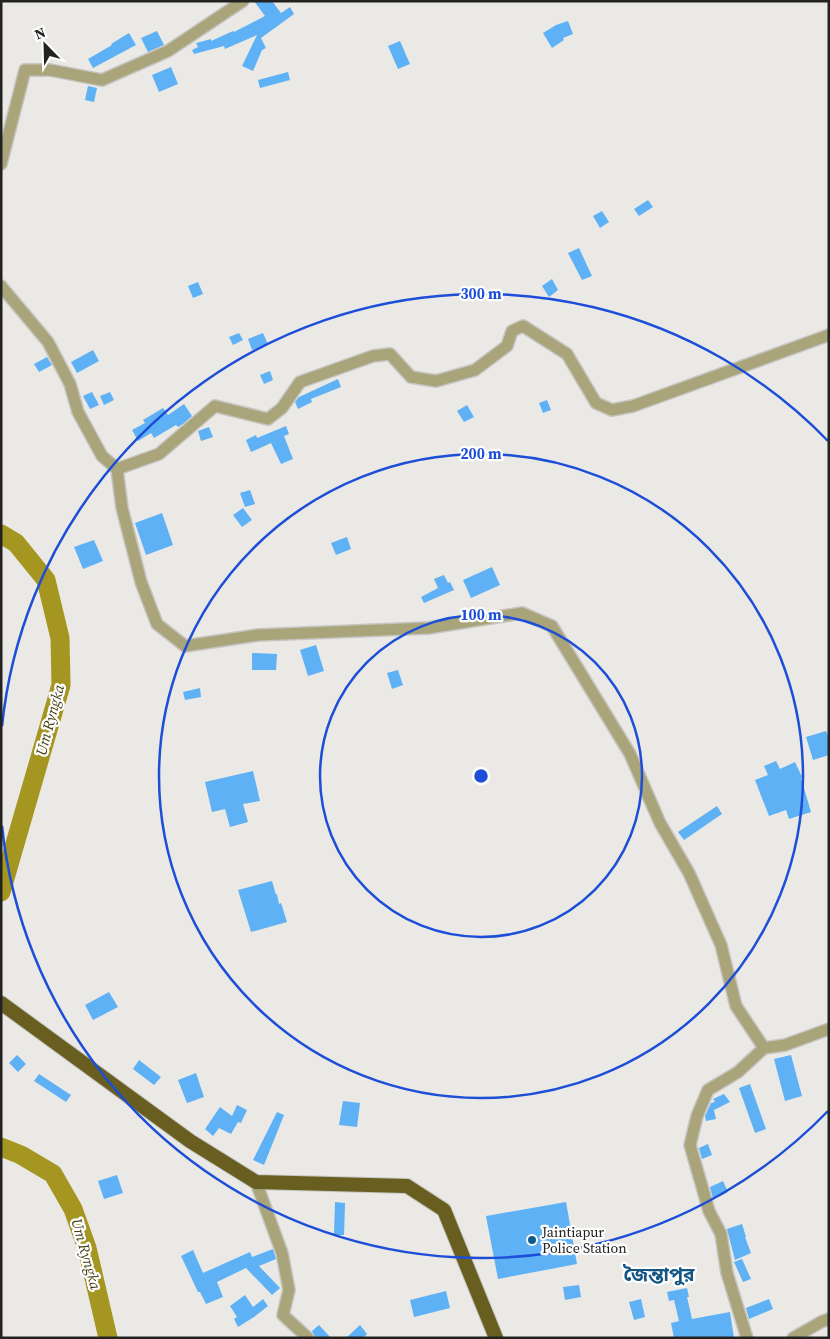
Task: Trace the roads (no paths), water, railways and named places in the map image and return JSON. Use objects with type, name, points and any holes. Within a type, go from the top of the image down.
[{"type":"highway","points":[[1,1003],[190,1141],[256,1182],[406,1186],[444,1210],[496,1338]]},
{"type":"street","points":[[1,164],[25,70],[50,70],[102,80],[168,51],[243,1]]},
{"type":"street","points":[[1,286],[48,342],[70,384],[78,412],[102,456],[117,469],[122,508],[141,582],[157,624],[185,646],[258,635],[428,628],[522,613],[552,626],[630,754],[660,823],[690,873],[721,945],[736,1006],[764,1048]]},
{"type":"street","points":[[117,469],[159,454],[215,406],[268,420],[282,408],[300,382],[373,356],[390,354],[411,377],[436,381],[475,370],[507,346],[512,331],[523,326],[567,354],[596,403],[612,410],[633,406],[829,335]]},
{"type":"street","points":[[747,1338],[747,1332],[727,1273],[721,1234],[709,1211],[690,1146],[697,1116],[708,1090],[738,1072],[764,1048],[785,1045],[829,1029]]},
{"type":"street","points":[[256,1182],[282,1253],[289,1290],[283,1315],[308,1338]]},
{"type":"street","points":[[792,1338],[829,1319]]},
{"type":"waterway","name":"Um Ryngka","points":[[1,534],[16,543],[46,580],[60,638],[61,685],[1,892]]},
{"type":"waterway","name":"Um Ryngka","points":[[1,1147],[21,1155],[53,1174],[73,1209],[87,1248],[108,1338]]},
{"type":"place","name":"Jaintiapur Police Station","points":[[532,1240]]},
{"type":"district","name":"জৈন্তাপুর","points":[[659,1274]]}]
